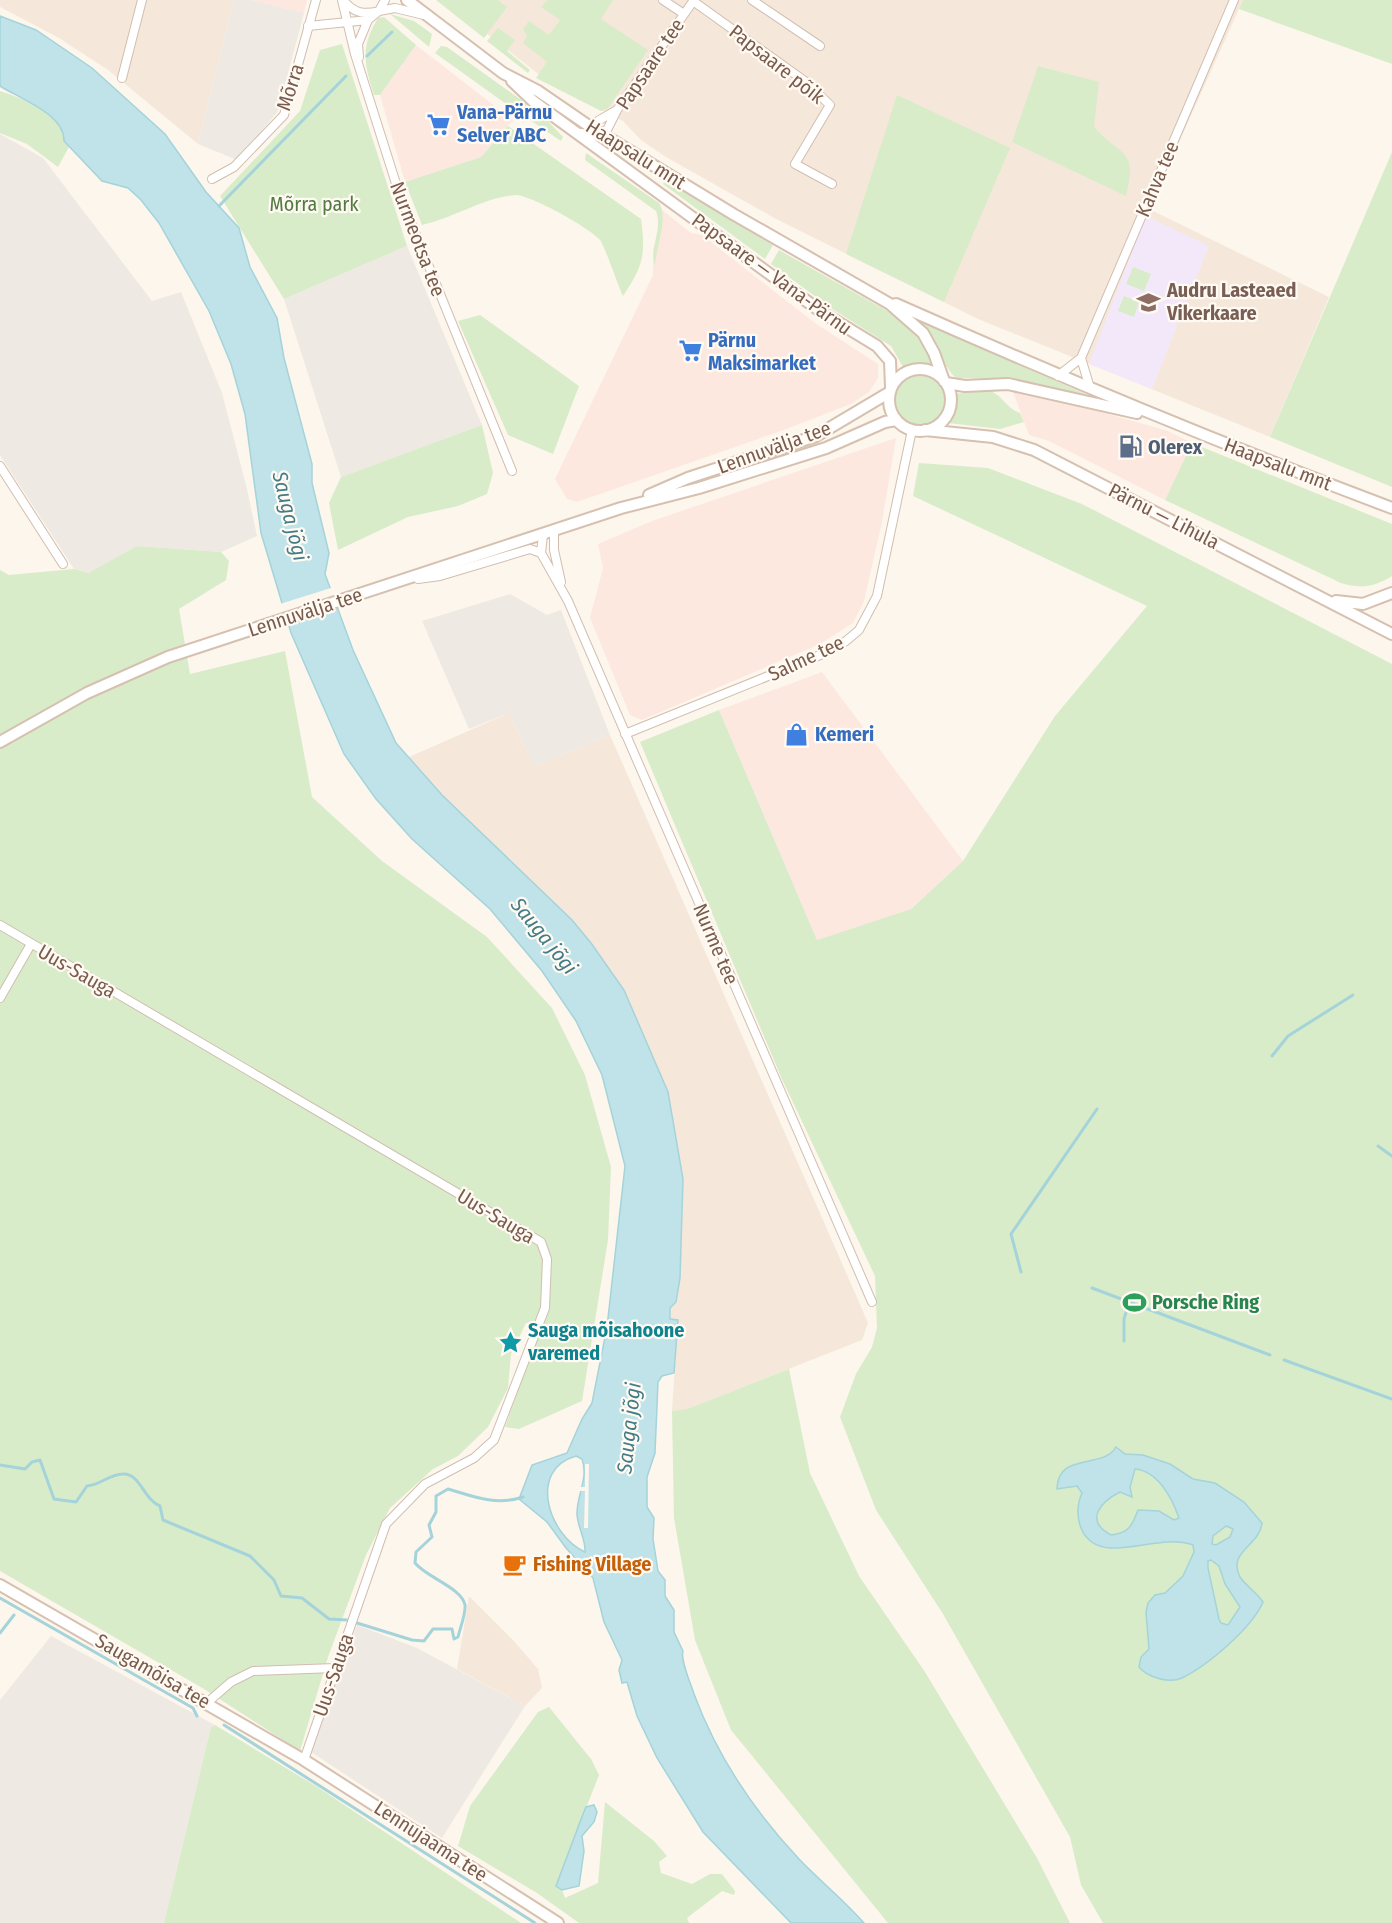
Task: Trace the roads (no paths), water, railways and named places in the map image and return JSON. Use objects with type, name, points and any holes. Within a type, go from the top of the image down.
[{"type":"main road","name":"Haapsalu mnt","points":[[407,0],[503,73],[538,91],[589,126],[733,214],[874,294]]},
{"type":"main road","name":"Papsaare — Vana-Pärnu","points":[[503,73],[543,109],[823,313],[877,346],[890,362],[890,390]]},
{"type":"main road","points":[[874,294],[1058,376],[1164,419]]},
{"type":"main road","points":[[874,294],[904,315],[923,333],[934,353],[945,382],[951,396],[947,414],[940,423],[925,430],[912,430],[896,420],[889,405],[890,390],[901,375],[915,369],[933,371],[945,382],[965,386],[998,384],[1018,386],[1164,419]]},
{"type":"main road","name":"Lennuvälja tee","points":[[621,508],[688,478],[816,436],[890,390]]},
{"type":"main road","name":"Haapsalu mnt","points":[[1164,419],[1392,508]]},
{"type":"main road","name":"Lennuvälja tee","points":[[0,742],[37,719],[168,657],[362,593],[410,580],[621,508],[762,469],[826,448],[885,422],[896,420]]},
{"type":"main road","name":"Pärnu — Lihula","points":[[925,430],[993,437],[1034,450],[1392,634]]},
{"type":"main road","points":[[1324,598],[1356,604],[1392,593]]},
{"type":"main road","name":"Saugamõisa tee","points":[[0,1585],[208,1702],[304,1760]]},
{"type":"main road","name":"Lennujaama tee","points":[[304,1760],[558,1923]]},
{"type":"street","points":[[122,78],[142,0]]},
{"type":"street","name":"Mõrra","points":[[212,179],[234,167],[284,115],[316,0]]},
{"type":"street","points":[[342,0],[351,10],[366,14],[395,8],[428,17]]},
{"type":"street","name":"Nurmeotsa tee","points":[[342,0],[360,68],[399,193],[512,471]]},
{"type":"street","points":[[308,26],[348,24],[368,20],[379,11],[385,0]]},
{"type":"street","points":[[663,0],[684,14]]},
{"type":"street","points":[[753,0],[820,46]]},
{"type":"street","name":"Papsaare tee","points":[[602,133],[613,121],[617,110],[693,1]]},
{"type":"street","name":"Papsaare põik","points":[[693,1],[806,82],[830,105],[795,164],[832,184]]},
{"type":"street","name":"Kahva tee","points":[[1058,376],[1081,358],[1231,1]]},
{"type":"street","points":[[360,68],[358,44],[368,20]]},
{"type":"street","points":[[589,126],[617,110]]},
{"type":"street","points":[[574,131],[591,136],[602,133]]},
{"type":"street","points":[[1081,358],[1090,389]]},
{"type":"street","name":"Salme tee","points":[[625,734],[825,653],[846,641],[859,630],[877,596],[912,430]]},
{"type":"street","points":[[0,466],[63,564]]},
{"type":"street","name":"Nurme tee","points":[[554,531],[554,550],[562,586]]},
{"type":"street","points":[[410,580],[440,576],[530,549],[541,554],[543,534]]},
{"type":"street","name":"Nurme tee","points":[[541,554],[562,586],[872,1302]]},
{"type":"street","name":"Uus-Sauga","points":[[0,925],[541,1242],[547,1259],[545,1308],[494,1440],[474,1458],[425,1484],[386,1524],[304,1760]]},
{"type":"street","points":[[0,998],[31,944]]},
{"type":"street","points":[[208,1702],[231,1682],[253,1671],[335,1668]]},
{"type":"water","name":"Sauga jõgi","points":[[0,16],[36,30],[92,68],[165,134],[206,192],[239,228],[250,267],[277,318],[284,358],[312,464],[312,483],[329,553],[325,574],[353,650],[396,743],[442,795],[572,920],[624,990],[668,1092],[683,1179],[680,1278],[676,1302],[670,1308],[670,1319],[678,1320],[674,1373],[662,1376],[658,1382],[655,1453],[647,1477],[647,1507],[654,1518],[653,1539],[658,1571],[665,1580],[665,1596],[674,1610],[674,1632],[683,1651],[688,1678],[703,1717],[725,1761],[752,1802],[783,1841],[864,1923],[791,1923],[703,1832],[657,1758],[637,1716],[627,1682],[622,1683],[619,1670],[622,1660],[604,1622],[593,1578],[566,1548],[547,1522],[519,1499],[532,1465],[567,1453],[592,1403],[607,1327],[625,1166],[602,1075],[576,1021],[542,971],[490,909],[412,839],[376,799],[344,754],[291,633],[261,533],[245,414],[231,364],[209,311],[159,223],[128,188],[102,181],[64,141],[62,131],[49,115],[0,86]],"holes":[[[576,1456],[582,1459],[584,1474],[577,1515],[585,1552],[572,1544],[553,1518],[548,1488],[552,1475],[561,1463]]]},
{"type":"water","points":[[1116,1447],[1125,1454],[1143,1455],[1170,1464],[1193,1479],[1215,1483],[1244,1502],[1262,1523],[1260,1531],[1241,1555],[1237,1568],[1242,1580],[1263,1602],[1249,1623],[1228,1645],[1204,1665],[1177,1680],[1147,1674],[1139,1667],[1141,1657],[1149,1649],[1146,1612],[1148,1603],[1155,1595],[1165,1593],[1183,1576],[1194,1552],[1193,1545],[1163,1542],[1121,1548],[1100,1546],[1085,1536],[1081,1528],[1078,1511],[1082,1493],[1077,1486],[1057,1489],[1059,1477],[1065,1470],[1073,1465],[1110,1454]],"holes":[[[1135,1469],[1157,1480],[1168,1494],[1179,1518],[1174,1520],[1159,1511],[1138,1510],[1129,1528],[1111,1535],[1098,1523],[1098,1511],[1107,1500],[1120,1492],[1132,1497],[1130,1487]],[[1226,1526],[1233,1529],[1230,1537],[1216,1545],[1212,1544],[1213,1536]],[[1211,1560],[1219,1566],[1225,1584],[1240,1607],[1228,1625],[1221,1623],[1219,1619],[1208,1561]]]},
{"type":"water","points":[[594,1805],[597,1812],[594,1822],[582,1836],[584,1851],[579,1886],[562,1890],[556,1886],[583,1814],[586,1807]]},
{"type":"waterway","points":[[367,56],[392,32]]},
{"type":"waterway","points":[[219,206],[346,76]]},
{"type":"waterway","points":[[1272,1056],[1288,1036],[1353,995]]},
{"type":"waterway","points":[[1021,1272],[1011,1234],[1097,1109]]},
{"type":"waterway","points":[[1378,1146],[1392,1156]]},
{"type":"waterway","points":[[1092,1288],[1270,1355]]},
{"type":"waterway","points":[[1124,1341],[1124,1319],[1129,1303]]},
{"type":"waterway","points":[[1284,1360],[1392,1399]]},
{"type":"waterway","points":[[0,1465],[25,1469],[32,1462],[40,1460],[54,1499],[76,1502],[87,1486],[118,1474],[129,1475],[160,1506],[163,1520],[250,1556],[274,1580],[281,1596],[302,1598],[329,1619],[347,1620]]},
{"type":"waterway","points":[[357,1623],[412,1640],[424,1641],[433,1629],[452,1629],[454,1639],[458,1637],[465,1613],[462,1599],[451,1588],[415,1563],[416,1552],[432,1537],[429,1525],[436,1512],[436,1496],[448,1489],[495,1501],[523,1497]]},
{"type":"waterway","points":[[0,1598],[193,1708],[197,1716]]},
{"type":"waterway","points":[[0,1633],[14,1615]]},
{"type":"waterway","points":[[224,1725],[535,1923]]},
{"type":"place","name":"Vana-Pärnu Selver ABC","points":[[439,124]]},
{"type":"place","name":"Audru Lasteaed Vikerkaare","points":[[1149,302]]},
{"type":"place","name":"Pärnu Maksimarket","points":[[690,351]]},
{"type":"place","name":"Olerex","points":[[1130,447]]},
{"type":"place","name":"Kemeri","points":[[797,734]]},
{"type":"place","name":"Porsche Ring","points":[[1134,1302]]},
{"type":"place","name":"Sauga mõisahoone varemed","points":[[510,1342]]},
{"type":"place","name":"Fishing Village","points":[[515,1564]]},
{"type":"park label","name":"Mõrra park","points":[[314,204]]}]
